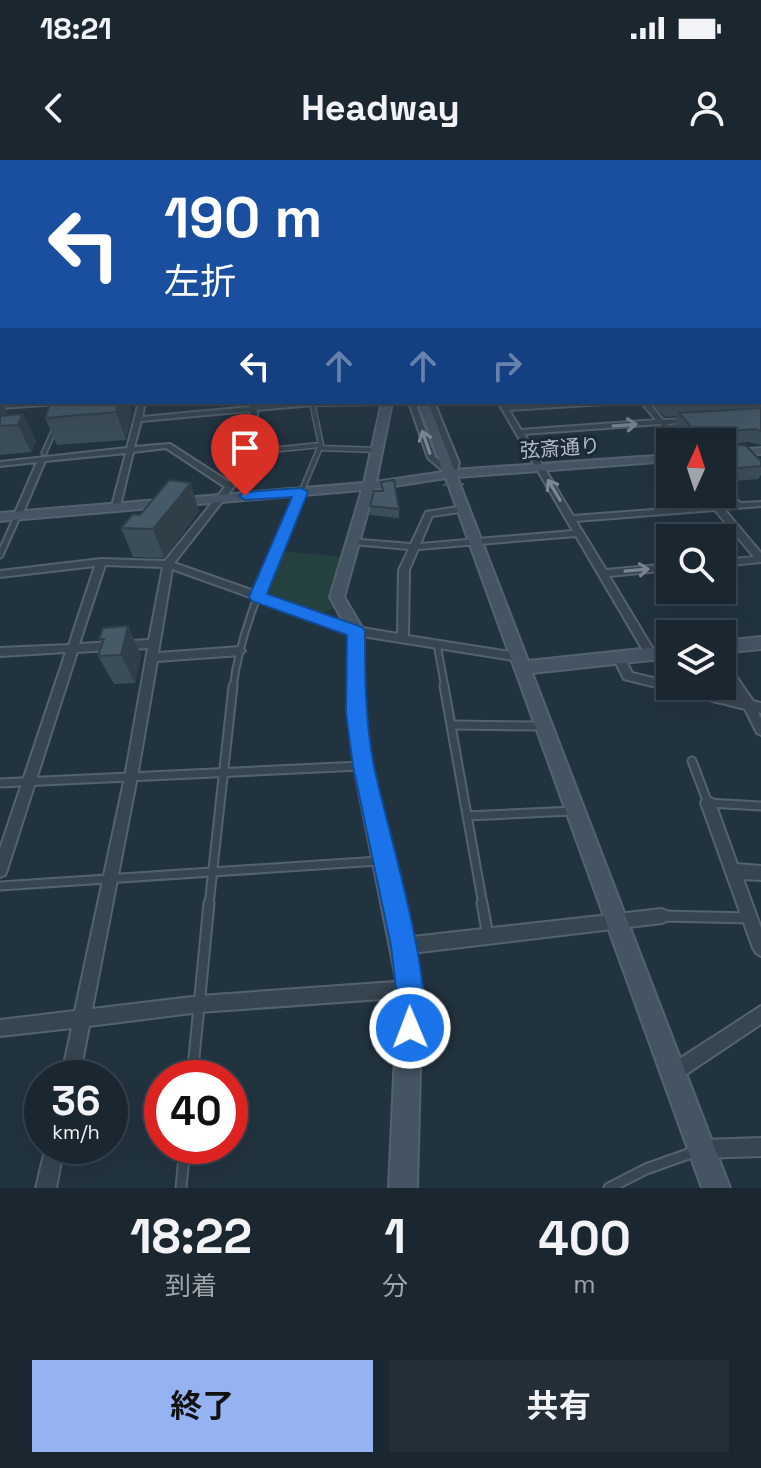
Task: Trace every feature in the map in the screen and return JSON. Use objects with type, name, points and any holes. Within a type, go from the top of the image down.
[{"type":"street","points":[[0,406],[31,404]]},
{"type":"street","points":[[116,506],[142,404]]},
{"type":"street","points":[[74,1060],[131,777],[168,564],[230,486],[252,452],[254,404],[138,419]]},
{"type":"street","points":[[387,404],[369,486],[337,597],[356,631],[356,713],[363,766],[410,988],[409,1186]]},
{"type":"street","points":[[413,404],[432,458],[454,481]]},
{"type":"street","points":[[424,404],[716,1188]]},
{"type":"street","points":[[432,404],[455,463],[454,481]]},
{"type":"street","points":[[537,404],[503,405],[651,654]]},
{"type":"street","points":[[646,404],[667,428]]},
{"type":"street","points":[[519,432],[704,419]]},
{"type":"street","points":[[0,464],[43,457],[170,447],[230,486]]},
{"type":"street","points":[[736,453],[761,451]]},
{"type":"street","points":[[18,515],[43,457]]},
{"type":"street","name":"弦斎通り","points":[[0,517],[454,481],[541,468],[656,459]]},
{"type":"street","points":[[737,505],[761,504]]},
{"type":"street","points":[[571,519],[705,508]]},
{"type":"street","points":[[718,508],[761,559]]},
{"type":"street","points":[[403,639],[404,570],[413,547],[429,514],[464,509]]},
{"type":"street","points":[[352,541],[413,547],[579,533]]},
{"type":"street","points":[[736,562],[761,559]]},
{"type":"street","points":[[0,870],[101,562]]},
{"type":"street","points":[[0,574],[101,562],[168,564],[356,631],[521,662],[656,653]]},
{"type":"street","points":[[603,573],[656,568]]},
{"type":"street","points":[[736,646],[761,643]]},
{"type":"street","points":[[0,652],[73,648],[240,651]]},
{"type":"street","points":[[618,657],[628,676],[656,683]]},
{"type":"street","points":[[736,682],[755,706],[761,730]]},
{"type":"street","points":[[730,700],[755,706]]},
{"type":"street","points":[[708,803],[761,948]]},
{"type":"street","points":[[733,871],[761,873]]},
{"type":"street","points":[[403,946],[662,916]]},
{"type":"street","points":[[0,1028],[200,1004],[410,988]]},
{"type":"street","points":[[673,1073],[761,1014]]},
{"type":"street","points":[[702,1149],[761,1147]]},
{"type":"street","points":[[46,1188],[51,1164]]},
{"type":"lane","points":[[43,457],[61,404]]},
{"type":"lane","points":[[194,1060],[222,773],[240,651],[257,597],[320,447],[312,404]]},
{"type":"lane","points":[[252,452],[320,447],[377,450]]},
{"type":"lane","points":[[0,555],[18,515]]},
{"type":"lane","points":[[437,644],[488,936]]},
{"type":"lane","points":[[452,725],[543,726]]},
{"type":"lane","points":[[692,761],[708,803],[761,806]]},
{"type":"lane","points":[[0,783],[363,766]]},
{"type":"lane","points":[[468,816],[576,811]]},
{"type":"lane","points":[[0,886],[383,860]]},
{"type":"lane","points":[[662,916],[750,918]]},
{"type":"lane","points":[[609,1188],[646,1169],[702,1149]]},
{"type":"lane","points":[[181,1188],[183,1164]]},
{"type":"green space","points":[[281,551],[343,557],[330,598],[335,607],[319,615],[263,595]]},
{"type":"building","points":[[50,404],[118,404],[116,412],[45,418]]},
{"type":"building","points":[[761,408],[761,431],[692,428],[679,413]]},
{"type":"building","points":[[23,414],[18,425],[0,426],[0,416]]},
{"type":"building","points":[[736,445],[745,445],[761,461],[761,466],[736,468]]},
{"type":"building","points":[[169,480],[191,483],[153,529],[121,528],[133,514],[140,515]]},
{"type":"building","points":[[394,480],[399,509],[370,506],[374,491],[383,491],[381,482]]},
{"type":"building","points":[[128,626],[121,655],[98,656],[104,639],[99,639],[103,628]]},
{"type":"route","points":[[245,496],[301,492],[257,597],[356,631],[356,713],[363,766],[403,946],[410,988],[410,1028]]}]
